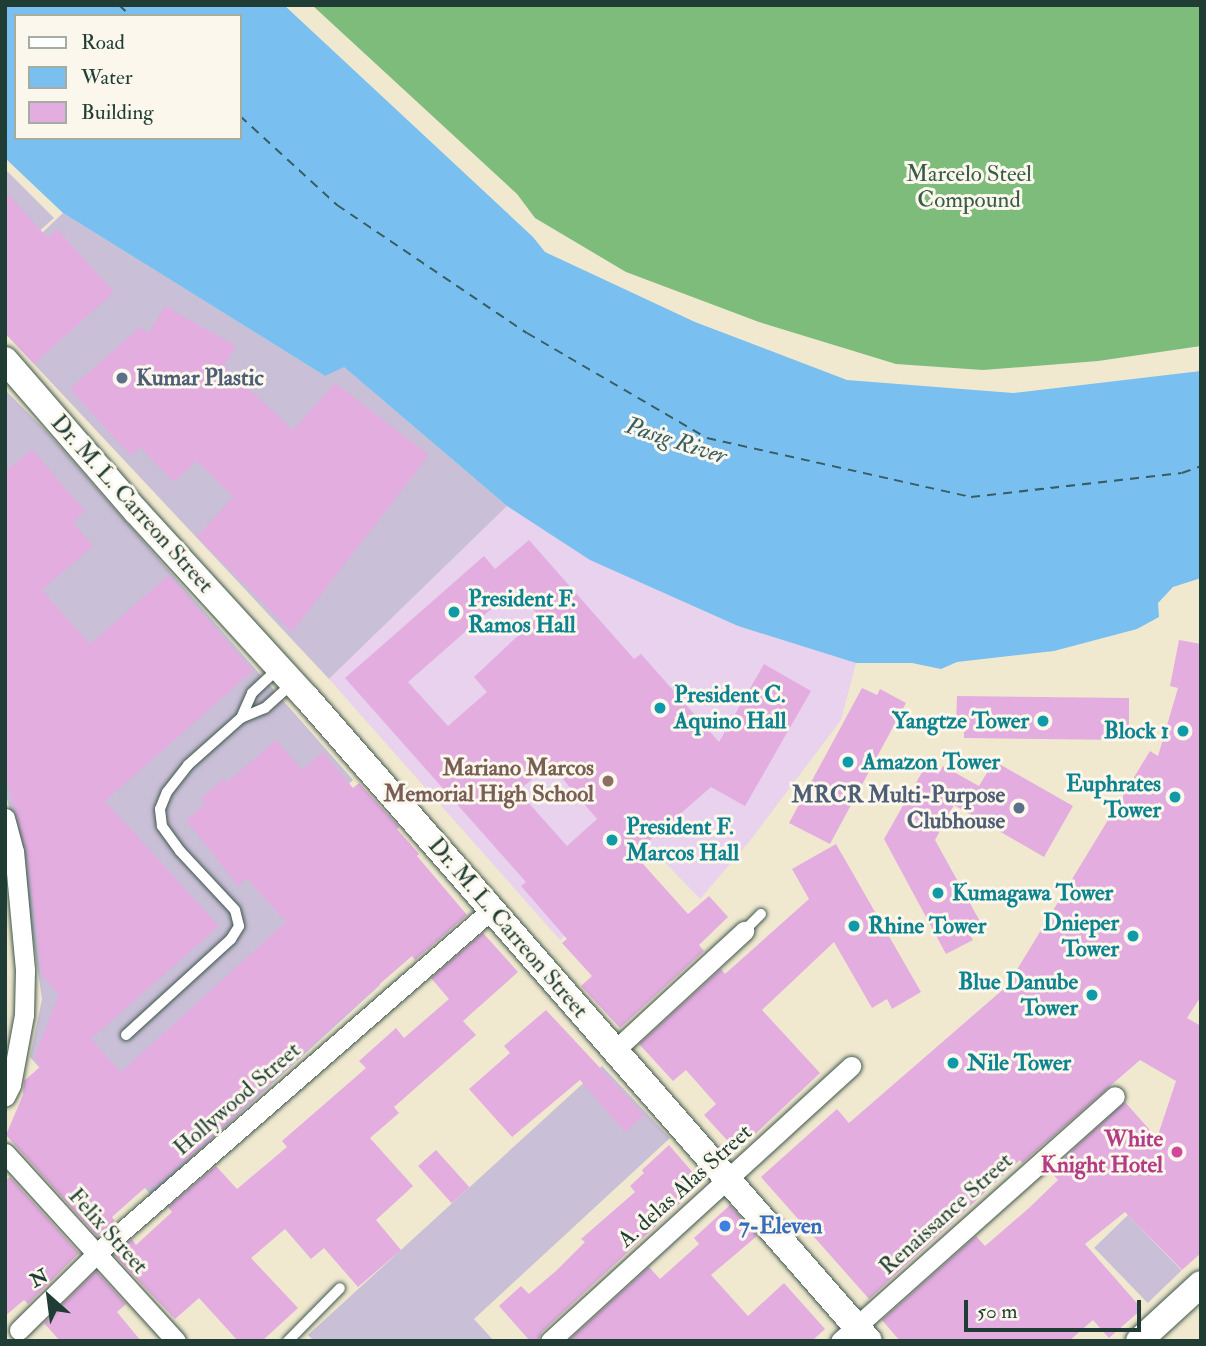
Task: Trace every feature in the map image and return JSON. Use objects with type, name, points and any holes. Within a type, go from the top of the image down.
[{"type":"main road","name":"Dr. M. L. Carreon Street","points":[[5,360],[136,511],[287,675],[729,1180],[855,1336]]},
{"type":"main road","points":[[1139,1341],[1201,1284]]},
{"type":"street","points":[[5,818],[14,851],[25,970],[24,1015],[11,1085],[5,1097]]},
{"type":"street","name":"Hollywood Street","points":[[16,1334],[96,1254],[491,910]]},
{"type":"street","points":[[615,1050],[744,931]]},
{"type":"street","name":"A. delas Alas Street","points":[[550,1341],[851,1066]]},
{"type":"street","name":"Renaissance Street","points":[[855,1336],[1115,1096]]},
{"type":"street","name":"Felix Street","points":[[5,1153],[176,1341]]},
{"type":"lane","points":[[241,718],[252,693],[287,675]]},
{"type":"lane","points":[[126,1035],[231,939],[239,926],[235,910],[180,851],[162,826],[159,817],[167,792],[188,765],[241,718],[265,708],[287,675]]},
{"type":"lane","points":[[744,931],[761,915]]},
{"type":"lane","points":[[288,1341],[340,1288]]},
{"type":"shaded area","points":[[5,169],[54,218],[5,262]]},
{"type":"shaded area","points":[[63,213],[325,376],[343,366],[507,506],[329,679],[5,333],[5,268]]},
{"type":"shaded area","points":[[5,390],[46,431],[353,780],[268,857],[380,985],[151,1195],[30,1057],[42,999],[24,874],[5,790]]},
{"type":"shaded area","name":"Mariano Marcos Memorial High School","points":[[507,506],[591,560],[738,626],[856,663],[841,720],[749,842],[700,899],[656,853],[560,940],[329,679]]},
{"type":"shaded area","points":[[602,1066],[670,1138],[474,1319],[494,1341],[314,1341],[308,1335]]},
{"type":"shaded area","points":[[1128,1215],[1181,1270],[1148,1303],[1094,1248]]},
{"type":"green space","name":"Marcelo Steel Compound","points":[[312,5],[1201,5],[1201,346],[1098,361],[983,370],[896,364],[759,322],[626,272],[535,218],[517,194]]},
{"type":"water","name":"Pasig River","points":[[5,5],[284,5],[533,237],[545,252],[695,322],[847,380],[1013,393],[1201,371],[1201,578],[1173,587],[1158,603],[1159,617],[1137,629],[1054,651],[957,662],[941,669],[912,663],[856,663],[738,626],[590,560],[507,506],[344,367],[325,376],[63,213],[5,158]]},
{"type":"building","points":[[5,191],[48,238],[57,229],[114,292],[34,364],[5,333]]},
{"type":"building","points":[[165,306],[236,346],[224,366],[293,430],[335,383],[429,455],[292,632],[197,537],[233,497],[197,461],[174,482],[140,447],[131,456],[70,389],[140,327],[149,333]]},
{"type":"building","points":[[32,449],[85,511],[73,522],[93,546],[42,590],[90,644],[169,575],[253,671],[105,801],[219,926],[91,1039],[121,1072],[286,922],[247,878],[238,886],[186,820],[205,804],[200,799],[224,779],[226,783],[276,740],[302,770],[323,752],[353,788],[359,783],[399,827],[397,829],[419,854],[417,856],[467,915],[415,960],[412,956],[382,982],[152,1189],[148,1185],[112,1217],[115,1221],[97,1236],[6,1135],[23,1095],[24,1081],[41,1066],[34,1058],[59,995],[42,975],[26,850],[5,774],[5,472]]},
{"type":"building","points":[[529,540],[634,659],[641,654],[719,742],[764,664],[811,691],[745,806],[711,787],[634,854],[688,914],[709,896],[728,917],[699,945],[704,951],[620,1028],[581,986],[592,976],[562,943],[567,939],[521,886],[526,882],[345,678],[484,556],[495,569]],"holes":[[[515,588],[539,616],[474,677],[487,692],[448,726],[408,682]],[[550,764],[597,819],[567,846],[518,791]]]},
{"type":"building","points":[[1179,640],[1201,644],[1201,996],[1187,1018],[1201,1026],[1201,1253],[1182,1270],[1125,1212],[1085,1244],[1142,1309],[1109,1338],[1093,1320],[1069,1341],[900,1341],[882,1320],[976,1236],[985,1246],[1029,1208],[1058,1180],[1050,1171],[1125,1102],[1157,1138],[1176,1081],[1140,1060],[1022,1163],[1020,1160],[869,1299],[761,1177],[837,1109],[849,1123],[1007,986],[1150,751],[1158,756],[1178,688],[1170,686]]},
{"type":"building","name":"Amazon Tower","points":[[862,688],[877,695],[880,689],[906,703],[830,844],[789,823]]},
{"type":"building","name":"Yangtze Tower","points":[[957,696],[1129,698],[1129,740],[964,738],[964,724],[956,724]]},
{"type":"building","name":"Kumagawa Tower","points":[[994,761],[1073,806],[1044,857],[954,805],[935,840],[982,925],[968,932],[973,940],[946,954],[884,839],[925,767],[938,774],[943,766],[979,786]]},
{"type":"building","points":[[836,844],[921,992],[892,1009],[887,999],[872,1008],[834,942],[762,1010],[820,1073],[737,1151],[704,1115],[716,1104],[686,1070],[673,1081],[639,1044],[721,969],[725,974],[809,899],[792,869]]},
{"type":"building","points":[[483,933],[518,972],[463,1021],[476,1035],[394,1107],[399,1113],[370,1138],[413,1186],[376,1220],[401,1250],[358,1287],[324,1248],[311,1259],[285,1229],[251,1258],[298,1308],[262,1341],[238,1341],[199,1298],[175,1319],[114,1255],[132,1239],[136,1245],[172,1212],[168,1207],[216,1166],[237,1189],[287,1147],[282,1141],[366,1068],[359,1061],[396,1028],[404,1038],[449,999],[431,978]]},
{"type":"building","points":[[546,1010],[644,1115],[625,1132],[580,1080],[512,1137],[469,1089],[510,1053],[504,1046]]},
{"type":"building","points":[[669,1145],[702,1183],[542,1332],[538,1341],[530,1341],[499,1306],[521,1286],[529,1294],[557,1270],[585,1242],[581,1239],[635,1192],[630,1186],[644,1173],[642,1170]]},
{"type":"building","points":[[436,1150],[469,1187],[452,1203],[418,1166]]},
{"type":"building","points":[[10,1177],[79,1253],[28,1304],[24,1300],[5,1316],[5,1181]]},
{"type":"building","points":[[730,1205],[757,1236],[711,1275],[748,1316],[784,1283],[825,1329],[812,1341],[568,1341],[649,1267],[660,1279],[699,1244],[694,1238]]},
{"type":"building","points":[[96,1271],[126,1304],[117,1312],[141,1341],[60,1341],[44,1323]]},
{"type":"ferry route","points":[[119,5],[129,14]]},
{"type":"ferry route","points":[[242,118],[337,205],[527,333],[707,438],[971,497],[1182,473],[1201,466]]},
{"type":"place","name":"Kumar Plastic","points":[[122,378]]},
{"type":"place","name":"President F. Ramos Hall","points":[[454,612]]},
{"type":"place","name":"President C. Aquino Hall","points":[[660,708]]},
{"type":"place","name":"Yangtze Tower","points":[[1043,721]]},
{"type":"place","name":"Block 1","points":[[1183,731]]},
{"type":"place","name":"Amazon Tower","points":[[848,762]]},
{"type":"place","name":"Mariano Marcos Memorial High School","points":[[608,781]]},
{"type":"place","name":"Euphrates Tower","points":[[1175,797]]},
{"type":"place","name":"MRCR Multi-Purpose Clubhouse","points":[[1019,808]]},
{"type":"place","name":"President F. Marcos Hall","points":[[612,840]]},
{"type":"place","name":"Kumagawa Tower","points":[[938,893]]},
{"type":"place","name":"Rhine Tower","points":[[854,926]]},
{"type":"place","name":"Dnieper Tower","points":[[1133,936]]},
{"type":"place","name":"Blue Danube Tower","points":[[1092,995]]},
{"type":"place","name":"Nile Tower","points":[[953,1063]]},
{"type":"place","name":"White Knight Hotel","points":[[1177,1152]]},
{"type":"place","name":"7-Eleven","points":[[725,1226]]}]
